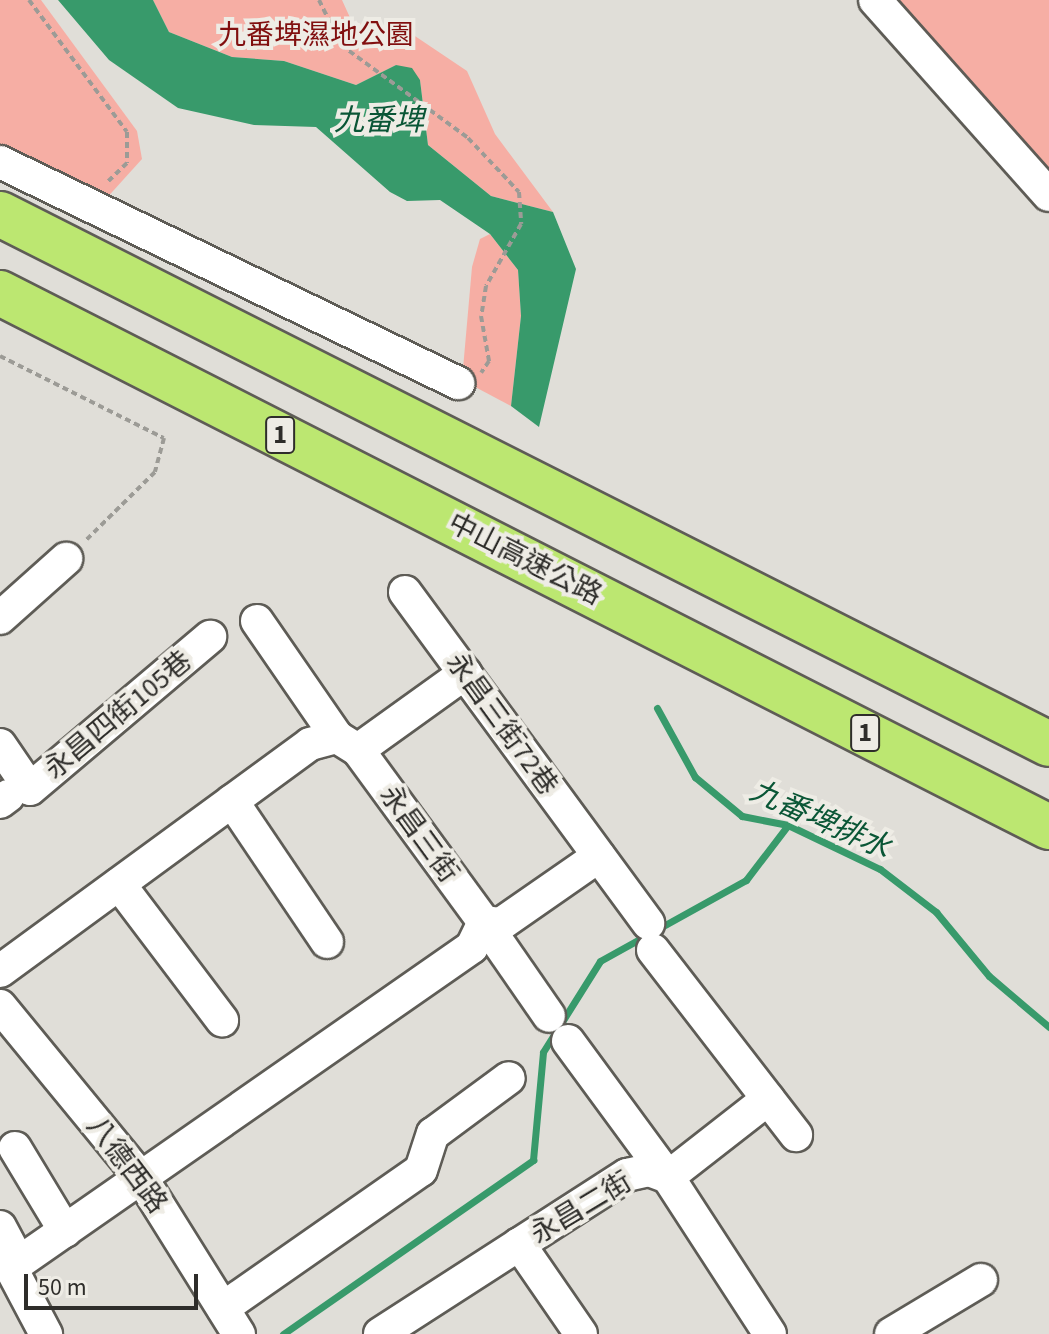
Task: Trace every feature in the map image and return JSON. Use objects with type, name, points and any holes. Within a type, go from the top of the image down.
[{"type":"highway","points":[[0,214],[1049,744]]},
{"type":"highway","name":"中山高速公路","points":[[0,293],[1049,827]]},
{"type":"street","points":[[875,0],[1049,195]]},
{"type":"street","points":[[0,162],[458,383]]},
{"type":"street","points":[[0,618],[66,559]]},
{"type":"street","name":"永昌三街72巷","points":[[405,592],[599,856],[650,937],[796,1135]]},
{"type":"street","name":"永昌三街","points":[[257,621],[484,922],[558,1029],[668,1177]]},
{"type":"street","name":"永昌四街105巷","points":[[0,745],[30,789],[210,637]]},
{"type":"street","points":[[0,971],[310,744],[347,743],[465,673]]},
{"type":"street","points":[[232,801],[327,942]]},
{"type":"street","points":[[46,1334],[11,1268],[472,947],[484,922],[501,924],[599,856]]},
{"type":"street","points":[[119,884],[222,1020]]},
{"type":"street","name":"八德西路","points":[[0,1006],[142,1179],[231,1321]]},
{"type":"street","points":[[231,1321],[421,1170],[433,1134],[509,1078]]},
{"type":"street","points":[[668,1177],[768,1099]]},
{"type":"street","points":[[15,1148],[65,1231]]},
{"type":"street","name":"永昌二街","points":[[380,1334],[627,1175],[649,1170],[668,1177],[770,1334]]},
{"type":"street","points":[[0,1227],[19,1262]]},
{"type":"street","points":[[519,1244],[581,1334]]},
{"type":"street","points":[[891,1334],[981,1280]]},
{"type":"path","points":[[29,0],[127,132],[127,163],[106,183],[91,183]]},
{"type":"path","points":[[319,0],[341,45],[446,122],[519,192],[521,224],[498,259],[481,316],[489,361],[472,382],[458,383]]},
{"type":"path","points":[[0,356],[164,438],[155,472],[66,559]]},
{"type":"green space","points":[[0,0],[41,0],[137,131],[142,159],[104,201],[0,149]]},
{"type":"green space","name":"九番埤濕地公園","points":[[153,0],[342,0],[352,22],[406,30],[467,71],[495,134],[553,212],[491,196],[428,145],[420,80],[396,65],[356,85],[284,61],[232,57],[169,32]]},
{"type":"green space","points":[[889,0],[1049,0],[1049,180]]},
{"type":"green space","points":[[490,234],[518,270],[521,316],[511,406],[462,380],[472,267],[480,239]]},
{"type":"water","name":"九番埤","points":[[58,0],[153,0],[169,32],[232,57],[284,61],[356,85],[396,65],[412,68],[420,80],[428,145],[491,196],[553,212],[576,269],[539,427],[511,406],[521,316],[518,270],[490,234],[440,200],[407,201],[390,192],[316,127],[254,125],[178,108],[109,60]]},
{"type":"waterway","name":"九番埤排水","points":[[657,708],[695,777],[742,816],[788,825],[880,869],[936,912],[989,976],[1049,1027]]},
{"type":"waterway","points":[[283,1334],[533,1160],[543,1052],[600,961],[746,880],[788,825]]}]
